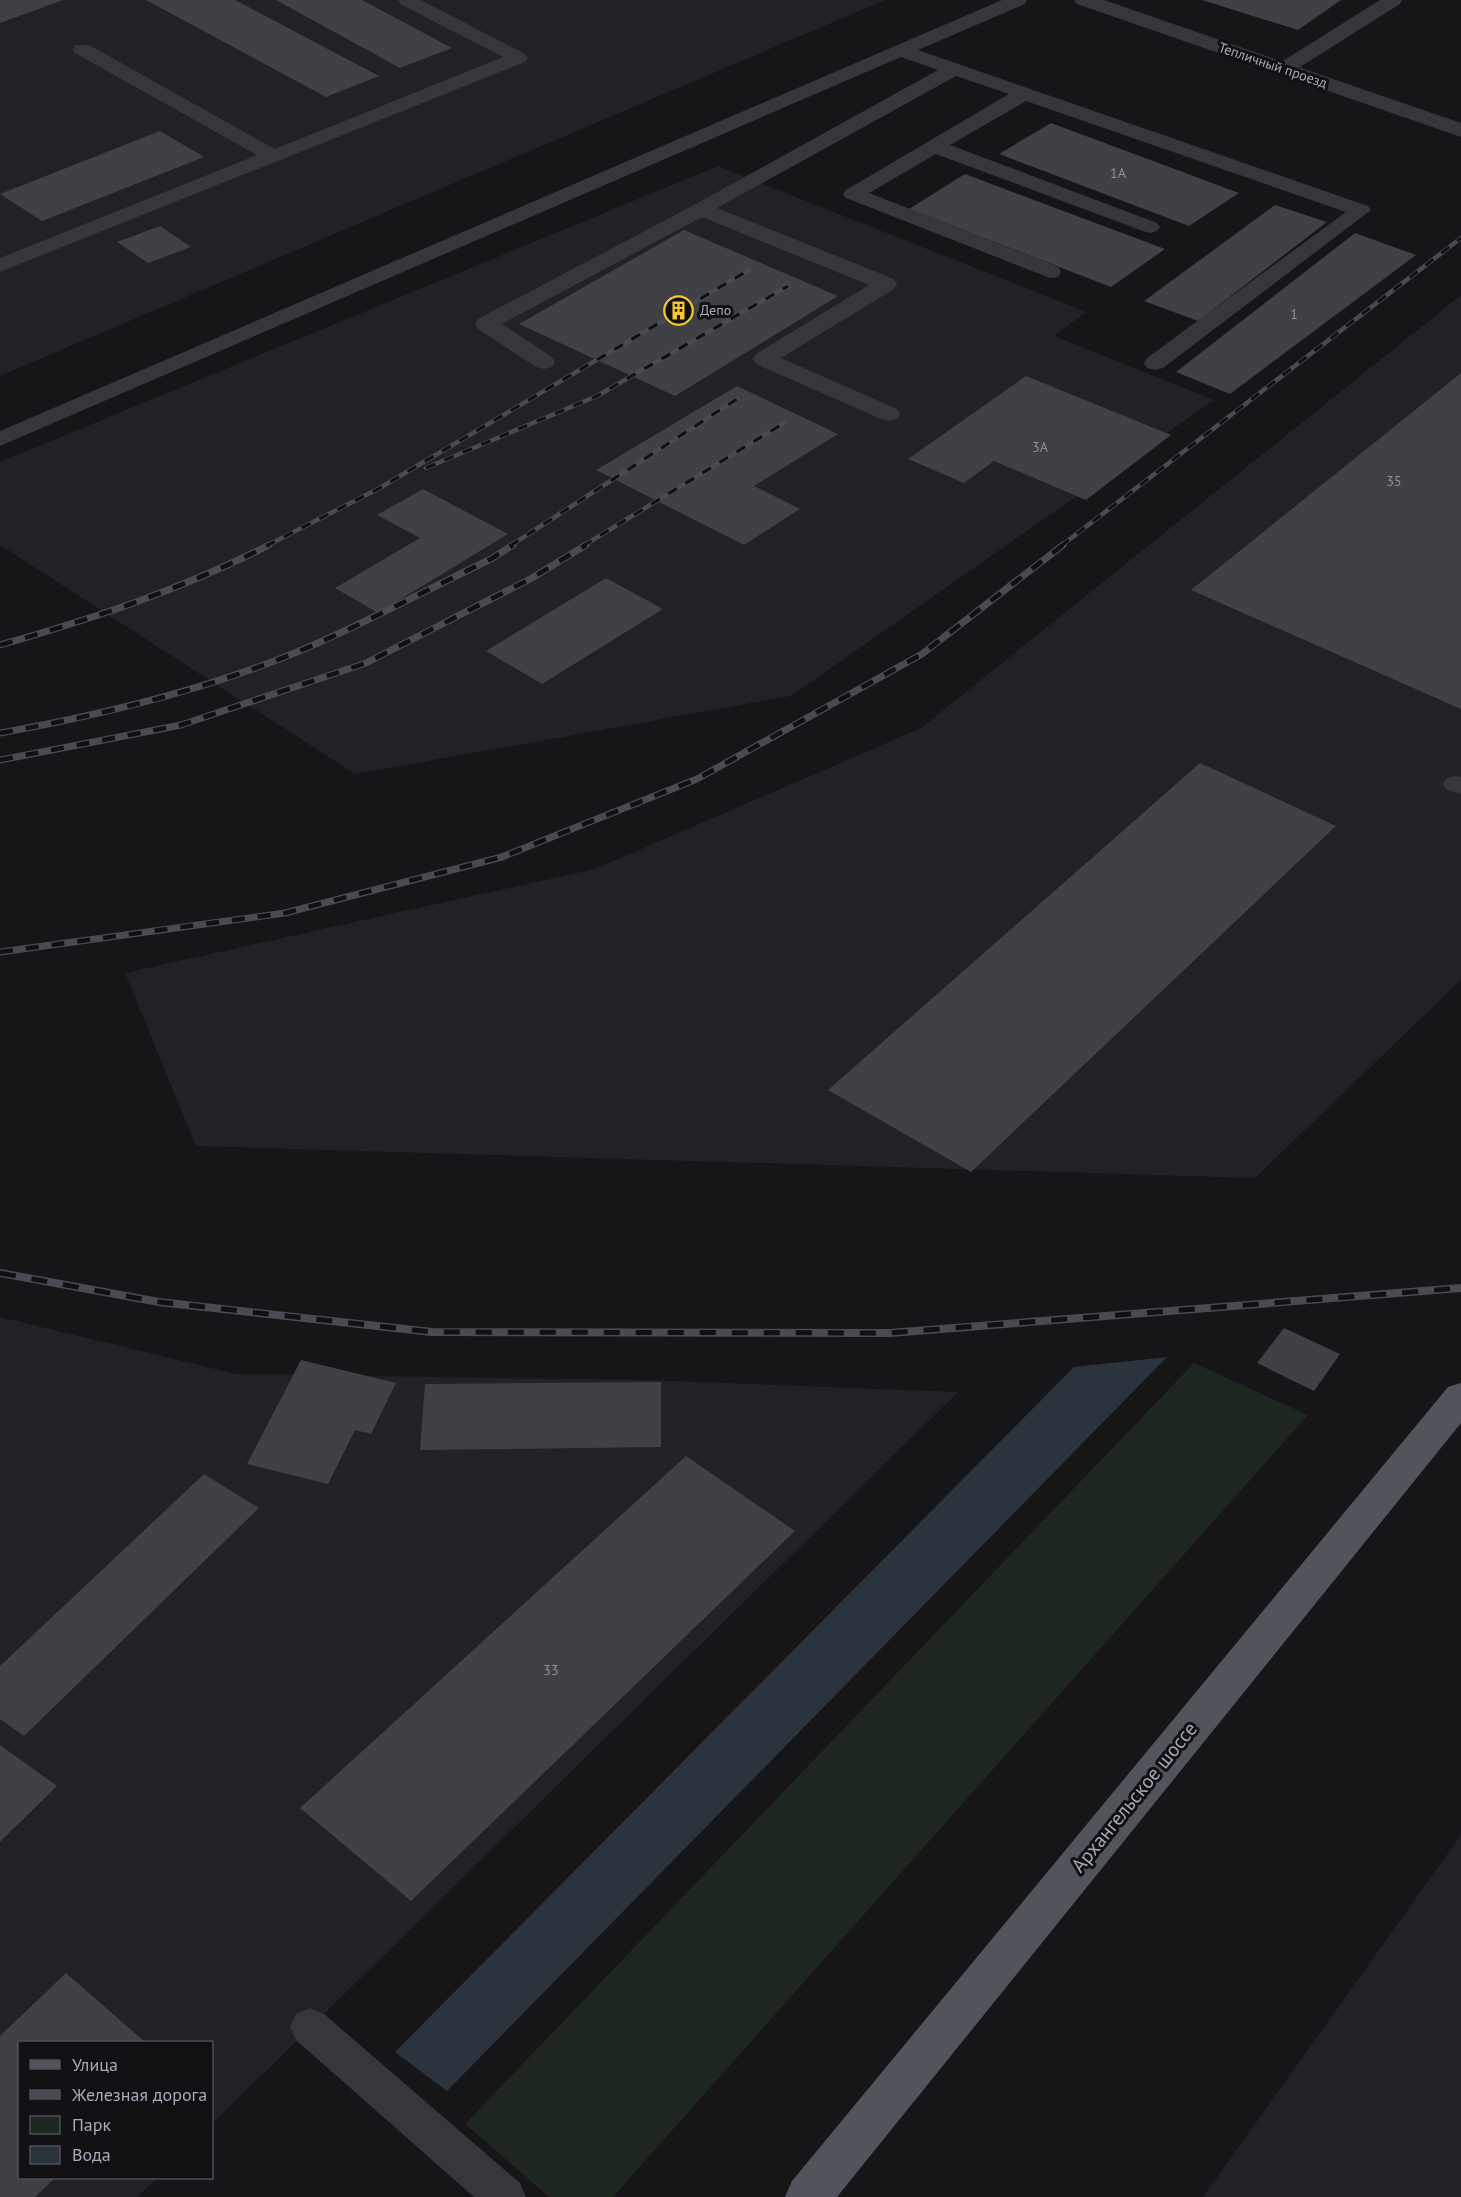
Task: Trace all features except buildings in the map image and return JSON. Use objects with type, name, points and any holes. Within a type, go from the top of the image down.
[{"type":"main road","name":"Архангельское шоссе","points":[[808,2197],[1461,1397]]},
{"type":"street","name":"Тепличный проезд","points":[[1084,0],[1461,130]]},
{"type":"lane","points":[[0,266],[518,58],[407,0]]},
{"type":"lane","points":[[0,439],[1018,0]]},
{"type":"lane","points":[[1285,69],[1393,0]]},
{"type":"lane","points":[[82,49],[273,156]]},
{"type":"lane","points":[[899,50],[1361,210],[1155,363]]},
{"type":"lane","points":[[544,362],[486,324],[954,69]]},
{"type":"lane","points":[[1025,93],[853,194],[1050,272]]},
{"type":"lane","points":[[934,146],[1150,227]]},
{"type":"lane","points":[[701,208],[886,284],[764,359],[889,414]]},
{"type":"lane","points":[[310,2027],[505,2197]]},
{"type":"shaded area","points":[[0,0],[885,0],[0,376]]},
{"type":"shaded area","points":[[718,166],[1086,312],[1054,336],[1214,400],[791,696],[355,774],[0,545],[0,462]]},
{"type":"shaded area","points":[[1461,295],[1461,980],[1255,1178],[196,1146],[125,973],[595,869],[921,728]]},
{"type":"shaded area","points":[[0,1317],[236,1374],[647,1380],[958,1392],[213,2123],[213,2041],[18,2041],[18,2179],[156,2179],[137,2197],[0,2197]]},
{"type":"shaded area","points":[[1461,1835],[1461,2197],[1203,2197]]},
{"type":"green space","points":[[1194,1363],[1308,1415],[613,2197],[549,2197],[465,2124]]},
{"type":"water","points":[[1167,1357],[447,2091],[395,2052],[1074,1367]]},
{"type":"railway","points":[[1061,546],[1461,238]]},
{"type":"railway","points":[[266,546],[378,489],[749,270]]},
{"type":"railway","points":[[426,468],[597,396],[788,286]]},
{"type":"railway","points":[[510,546],[737,399]]},
{"type":"railway","points":[[583,546],[784,423]]},
{"type":"railway","points":[[0,645],[137,602],[204,576],[269,545]]},
{"type":"railway","points":[[0,733],[153,700],[266,664],[326,640],[491,559],[513,545]]},
{"type":"railway","points":[[0,760],[181,725],[366,663],[532,578],[586,545]]},
{"type":"railway","points":[[0,952],[285,913],[502,857],[697,779],[922,654],[1063,545]]},
{"type":"railway","points":[[0,1273],[159,1302],[432,1332],[890,1333],[1461,1288]]},
{"type":"place","name":"Депо","points":[[679,310]]}]
